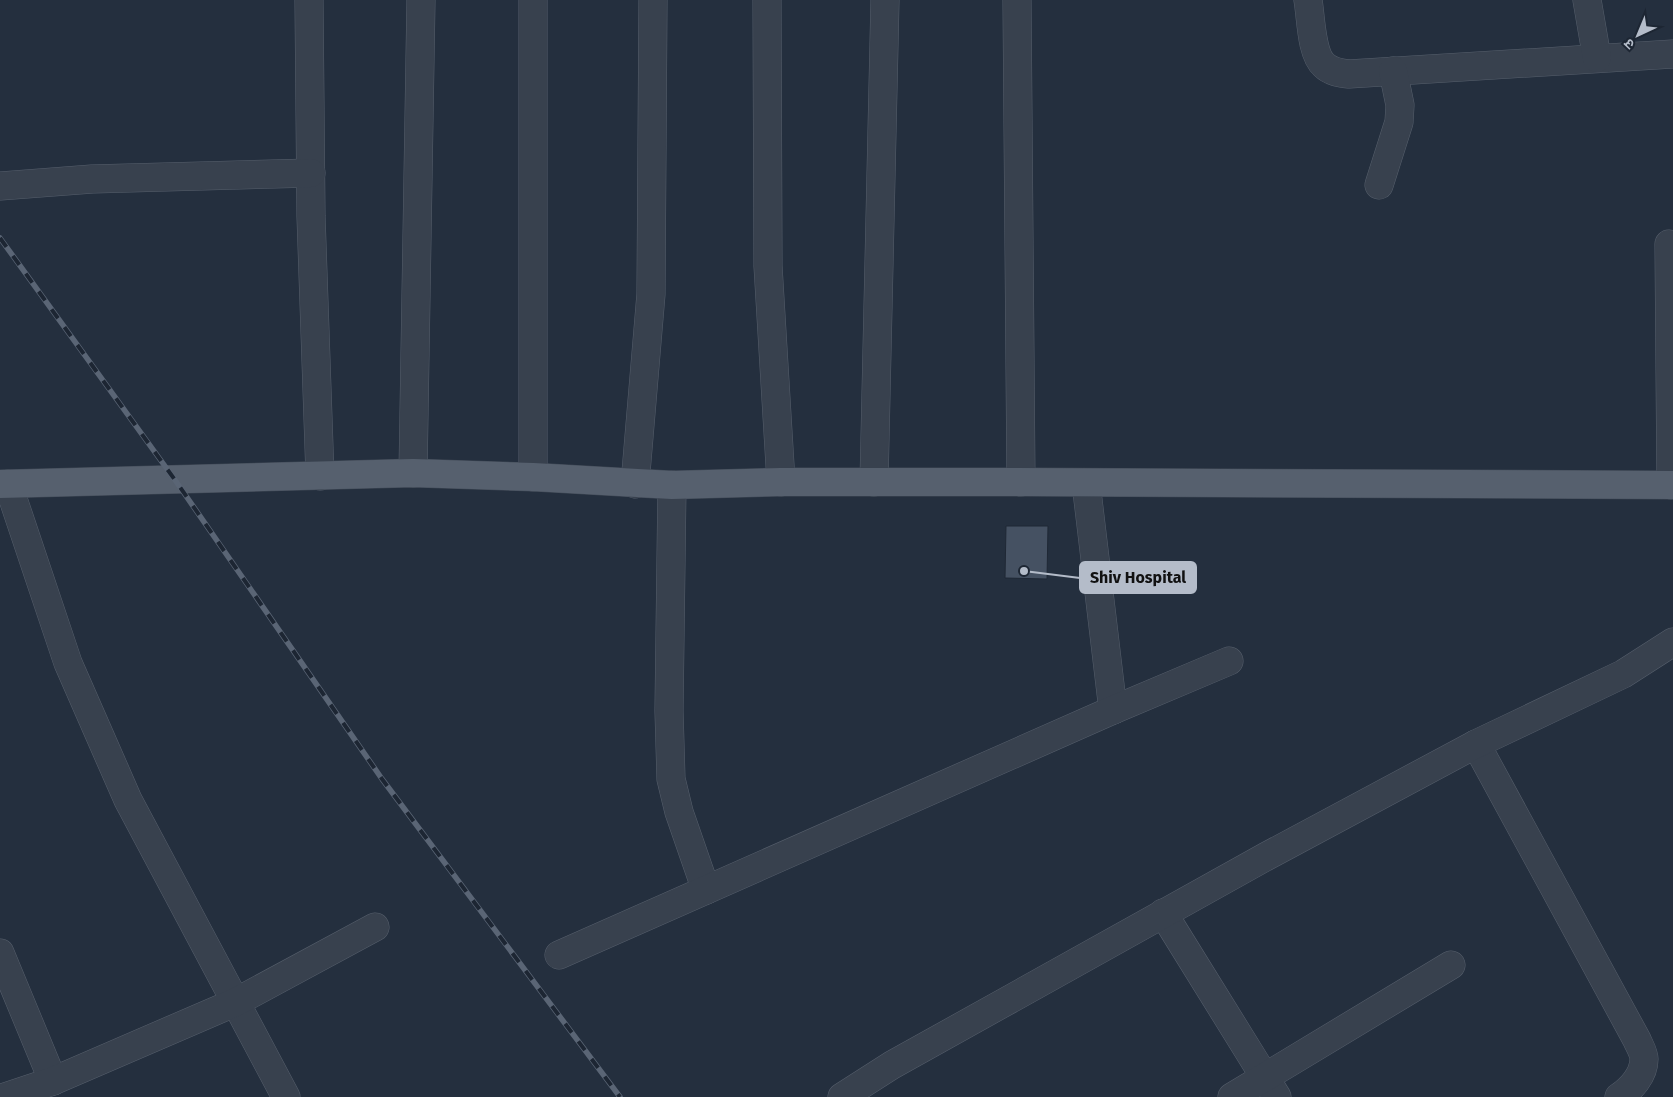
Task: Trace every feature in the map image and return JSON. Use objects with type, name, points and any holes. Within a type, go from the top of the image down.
[{"type":"main road","points":[[4,484],[413,473],[532,477],[672,485],[781,482],[1672,485]]},
{"type":"street","points":[[309,0],[311,173],[320,476]]},
{"type":"street","points":[[413,473],[421,0]]},
{"type":"street","points":[[532,477],[533,0]]},
{"type":"street","points":[[636,484],[651,294],[653,0]]},
{"type":"street","points":[[768,0],[768,266],[781,482]]},
{"type":"street","points":[[874,482],[885,0]]},
{"type":"street","points":[[1017,0],[1021,482]]},
{"type":"street","points":[[1308,0],[1317,54],[1323,65],[1334,72],[1350,74],[1673,54]]},
{"type":"street","points":[[1587,0],[1597,58]]},
{"type":"street","points":[[1379,185],[1399,122],[1400,105],[1393,71]]},
{"type":"street","points":[[0,186],[92,179],[311,173]]},
{"type":"street","points":[[1669,244],[1672,485]]},
{"type":"street","points":[[1086,483],[1113,710]]},
{"type":"street","points":[[4,484],[68,663],[128,800],[286,1097]]},
{"type":"street","points":[[672,485],[669,711],[671,779],[679,812],[706,890]]},
{"type":"street","points":[[842,1097],[892,1065],[1267,856],[1476,744],[1623,674],[1673,644]]},
{"type":"street","points":[[559,955],[1229,660]]},
{"type":"street","points":[[1476,744],[1637,1040],[1644,1058],[1640,1075],[1630,1089],[1619,1097]]},
{"type":"street","points":[[1163,913],[1271,1087]]},
{"type":"street","points":[[4,1097],[53,1081],[236,1002],[375,926]]},
{"type":"street","points":[[0,953],[53,1081]]},
{"type":"street","points":[[1232,1097],[1271,1087],[1451,965]]},
{"type":"building","points":[[1006,526],[1048,526],[1047,579],[1005,578]]},
{"type":"railway","points":[[0,238],[175,480],[382,779],[620,1097]]},
{"type":"place","name":"Shiv Hospital","points":[[1024,571]]}]
